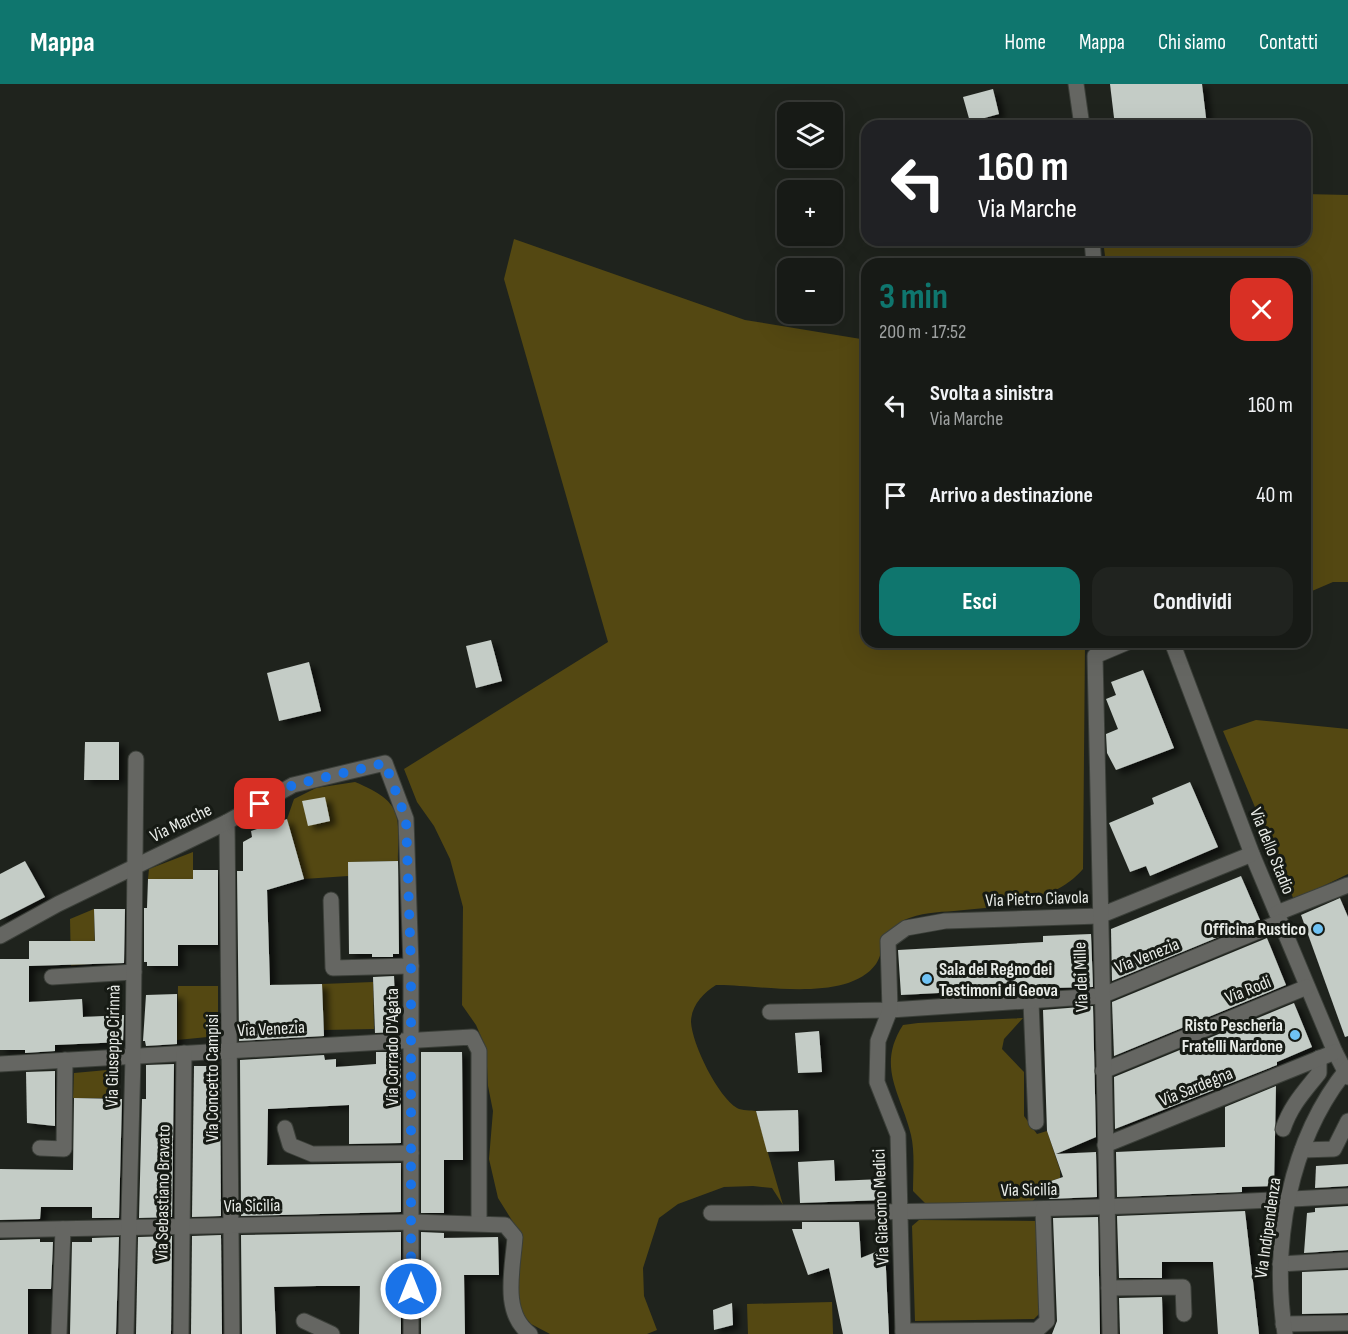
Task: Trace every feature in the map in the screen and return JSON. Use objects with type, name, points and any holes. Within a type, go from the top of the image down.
[{"type":"street","points":[[1076,84],[1081,120]]},
{"type":"street","name":"Via dei Mille","points":[[1110,1334],[1095,656],[1114,648]]},
{"type":"street","name":"Via dello Stadio","points":[[1174,648],[1252,854],[1335,1052],[1347,1072]]},
{"type":"street","name":"Via Giuseppe Cirinnà","points":[[126,1334],[133,1056],[136,759]]},
{"type":"street","name":"Via Marche","points":[[0,936],[58,904],[227,822],[293,785],[385,763]]},
{"type":"street","name":"Via Corrado D'Agata","points":[[385,763],[406,819],[411,966],[411,1334]]},
{"type":"street","name":"Via Concetto Campisi","points":[[227,822],[232,1334]]},
{"type":"street","name":"Via Pietro Ciavola","points":[[888,941],[906,928],[945,921],[1099,916],[1252,854]]},
{"type":"street","name":"Via Venezia","points":[[770,1012],[890,1010],[1101,996],[1279,918],[1348,885]]},
{"type":"street","points":[[331,900],[333,968],[411,966]]},
{"type":"street","name":"Via Giacomo Medici","points":[[888,941],[890,1010],[878,1041],[877,1082],[898,1134],[903,1333]]},
{"type":"street","points":[[52,977],[134,972]]},
{"type":"street","name":"Via Rodi","points":[[1103,1071],[1307,987]]},
{"type":"street","points":[[1031,1002],[1036,1122]]},
{"type":"street","name":"Via Venezia","points":[[0,1064],[472,1037],[479,1051],[479,1223]]},
{"type":"street","name":"Via Sardegna","points":[[1105,1145],[1335,1052]]},
{"type":"street","name":"Via Sebastiano Bravato","points":[[181,1334],[184,1053]]},
{"type":"street","points":[[1283,1129],[1289,1109],[1298,1095],[1319,1073],[1319,1058]]},
{"type":"street","points":[[40,1148],[64,1149],[65,1060]]},
{"type":"street","name":"Via Indipendenza","points":[[1284,1329],[1280,1264],[1288,1200],[1311,1127],[1347,1072]]},
{"type":"street","points":[[1302,1150],[1334,1149],[1348,1121]]},
{"type":"street","points":[[285,1128],[291,1145],[312,1154],[411,1153]]},
{"type":"street","name":"Via Sicilia","points":[[711,1213],[901,1213],[1106,1208],[1348,1196]]},
{"type":"street","points":[[903,1333],[1037,1330],[1047,1321],[1043,1209]]},
{"type":"street","name":"Via Sicilia","points":[[0,1230],[411,1222],[505,1225],[515,1237],[511,1297],[514,1315],[530,1334]]},
{"type":"street","points":[[59,1334],[63,1229]]},
{"type":"street","points":[[1280,1264],[1348,1260]]},
{"type":"street","points":[[1109,1288],[1183,1287],[1184,1314]]},
{"type":"street","points":[[304,1322],[332,1334]]},
{"type":"street","points":[[1284,1329],[1348,1323]]},
{"type":"shaded area","points":[[1311,194],[1348,195],[1348,582],[1333,582],[1311,591],[1311,258],[1105,258],[1104,246],[1311,246]]},
{"type":"shaded area","points":[[514,239],[745,320],[861,339],[861,648],[1085,648],[1083,869],[1071,881],[1040,897],[1023,902],[988,908],[929,913],[904,920],[886,934],[876,964],[862,976],[845,984],[800,989],[716,985],[695,1005],[691,1022],[692,1032],[701,1056],[714,1082],[730,1102],[739,1109],[756,1111],[783,1205],[772,1188],[724,1187],[678,1204],[659,1218],[643,1268],[644,1296],[657,1330],[647,1334],[550,1334],[531,1324],[519,1310],[518,1230],[498,1198],[489,1159],[493,1111],[488,1086],[486,1048],[476,1025],[462,1005],[463,907],[450,859],[434,826],[417,802],[404,769],[608,642],[504,279]]},
{"type":"shaded area","points":[[1256,720],[1348,729],[1348,874],[1294,900],[1223,731]]},
{"type":"shaded area","points":[[355,782],[382,796],[395,811],[398,861],[348,862],[348,876],[304,879],[287,819],[294,799],[316,788]]},
{"type":"shaded area","points":[[193,852],[193,945],[179,879],[148,879],[149,869]]},
{"type":"shaded area","points":[[94,909],[95,963],[71,966],[70,919]]},
{"type":"shaded area","points":[[373,982],[374,1029],[324,1030],[322,984]]},
{"type":"shaded area","points":[[178,986],[218,986],[218,1036],[177,1040]]},
{"type":"shaded area","points":[[1023,1018],[1004,1039],[1002,1049],[1024,1072],[1024,1116],[1037,1134],[1047,1131],[1060,1170],[1060,1178],[1037,1185],[1037,1196],[1031,1203],[928,1206],[913,1191],[911,1135],[891,1067],[891,1054],[895,1040],[903,1025]]},
{"type":"shaded area","points":[[118,1069],[116,1098],[73,1098],[74,1073]]},
{"type":"shaded area","points":[[919,1220],[1037,1221],[1041,1312],[1034,1319],[915,1321],[912,1226]]},
{"type":"shaded area","points":[[832,1302],[833,1334],[748,1334],[747,1304]]},
{"type":"building","points":[[1110,84],[1202,84],[1206,120],[1114,120]]},
{"type":"building","points":[[993,89],[999,114],[969,120],[963,97]]},
{"type":"building","points":[[491,640],[502,681],[476,688],[466,646]]},
{"type":"building","points":[[309,662],[321,711],[279,721],[267,673]]},
{"type":"building","points":[[1143,670],[1174,748],[1116,770],[1107,753],[1106,734],[1118,729],[1106,699],[1116,695],[1111,682]]},
{"type":"building","points":[[85,742],[119,742],[119,780],[84,780]]},
{"type":"building","points":[[1190,782],[1218,847],[1150,876],[1146,866],[1130,872],[1109,823],[1154,804],[1152,798]]},
{"type":"building","points":[[325,797],[330,821],[308,826],[302,801]]},
{"type":"building","points":[[287,819],[304,879],[267,890],[270,985],[322,984],[324,1036],[239,1041],[237,871],[243,871],[243,842],[252,837],[251,831]]},
{"type":"building","points":[[25,861],[45,897],[0,920],[0,874]]},
{"type":"building","points":[[398,861],[399,954],[393,954],[393,957],[372,957],[372,954],[349,954],[348,862]]},
{"type":"building","points":[[193,870],[218,870],[218,945],[178,945],[178,966],[147,966],[147,962],[144,962],[144,908],[147,908],[148,879],[193,879]]},
{"type":"building","points":[[1241,876],[1260,920],[1112,981],[1111,929]]},
{"type":"building","points":[[1340,898],[1348,917],[1348,1036],[1345,1037],[1301,915]]},
{"type":"building","points":[[94,909],[125,909],[124,963],[29,966],[29,1002],[82,999],[83,1017],[124,1015],[123,1042],[55,1045],[55,1051],[25,1053],[25,1050],[0,1050],[0,959],[29,959],[29,941],[95,941]]},
{"type":"building","points":[[1091,934],[1093,987],[1011,989],[1011,983],[976,985],[976,991],[901,995],[898,950],[1043,942],[1043,936]]},
{"type":"building","points":[[1267,938],[1286,985],[1114,1056],[1112,1002]]},
{"type":"building","points":[[394,976],[396,1032],[375,1033],[373,977]]},
{"type":"building","points":[[177,994],[177,1044],[146,1046],[143,1041],[146,995]]},
{"type":"building","points":[[1294,1003],[1312,1047],[1277,1062],[1277,1065],[1115,1129],[1114,1077]]},
{"type":"building","points":[[1093,1006],[1096,1137],[1056,1154],[1096,1152],[1097,1197],[1049,1199],[1048,1182],[1063,1177],[1047,1131],[1043,1010]]},
{"type":"building","points":[[819,1031],[822,1072],[798,1073],[795,1033]]},
{"type":"building","points":[[376,1052],[401,1052],[401,1143],[349,1144],[349,1105],[268,1109],[267,1165],[401,1163],[401,1212],[241,1216],[240,1060],[324,1055],[325,1060],[336,1059],[336,1067],[376,1064]]},
{"type":"building","points":[[421,1052],[462,1052],[463,1160],[444,1160],[444,1213],[421,1213]]},
{"type":"building","points":[[174,1064],[172,1217],[139,1218],[142,1099],[146,1099],[146,1065]]},
{"type":"building","points":[[194,1066],[220,1066],[221,1216],[192,1217]]},
{"type":"building","points":[[55,1071],[55,1126],[27,1123],[26,1072]]},
{"type":"building","points":[[1276,1086],[1274,1186],[1242,1187],[1242,1192],[1117,1197],[1116,1152],[1225,1147],[1225,1107]]},
{"type":"building","points":[[74,1098],[122,1099],[119,1218],[92,1218],[92,1207],[41,1207],[40,1219],[0,1220],[0,1169],[73,1170]]},
{"type":"building","points":[[798,1110],[799,1151],[767,1152],[756,1111]]},
{"type":"building","points":[[834,1160],[835,1181],[883,1179],[884,1200],[800,1203],[798,1162]]},
{"type":"building","points":[[1348,1164],[1348,1186],[1315,1188],[1316,1166]]},
{"type":"building","points":[[1348,1206],[1348,1250],[1304,1253],[1307,1213],[1315,1212],[1315,1208]]},
{"type":"building","points":[[1245,1211],[1259,1334],[1218,1334],[1213,1262],[1162,1262],[1162,1278],[1119,1278],[1117,1216]]},
{"type":"building","points":[[1098,1217],[1100,1334],[1052,1334],[1057,1321],[1053,1218]]},
{"type":"building","points":[[802,1222],[859,1222],[861,1258],[885,1248],[889,1334],[843,1334],[829,1268],[808,1275],[792,1229],[802,1229]]},
{"type":"building","points":[[401,1232],[401,1334],[359,1334],[360,1286],[317,1286],[274,1287],[276,1334],[242,1334],[241,1235]]},
{"type":"building","points":[[421,1232],[444,1233],[444,1238],[498,1237],[499,1275],[464,1275],[465,1334],[421,1334]]},
{"type":"building","points":[[221,1235],[222,1334],[191,1334],[192,1236]]},
{"type":"building","points":[[172,1236],[171,1334],[136,1334],[138,1237]]},
{"type":"building","points":[[119,1237],[116,1334],[70,1334],[72,1242],[92,1242],[92,1238]]},
{"type":"building","points":[[40,1239],[40,1242],[53,1242],[51,1289],[28,1289],[28,1334],[0,1334],[0,1240]]},
{"type":"building","points":[[1348,1270],[1348,1313],[1302,1314],[1302,1272]]},
{"type":"building","points":[[1162,1297],[1163,1334],[1120,1334],[1119,1298]]},
{"type":"building","points":[[732,1303],[733,1325],[714,1330],[713,1310]]},
{"type":"place","name":"Officina Rustico","points":[[1318,929]]},
{"type":"place","name":"Sala del Regno dei Testimoni di Geova","points":[[927,979]]},
{"type":"place","name":"Risto Pescheria Fratelli Nardone","points":[[1295,1035]]},
{"type":"route","points":[[260,804],[293,785],[385,763],[406,819],[411,966],[411,1289]]}]
